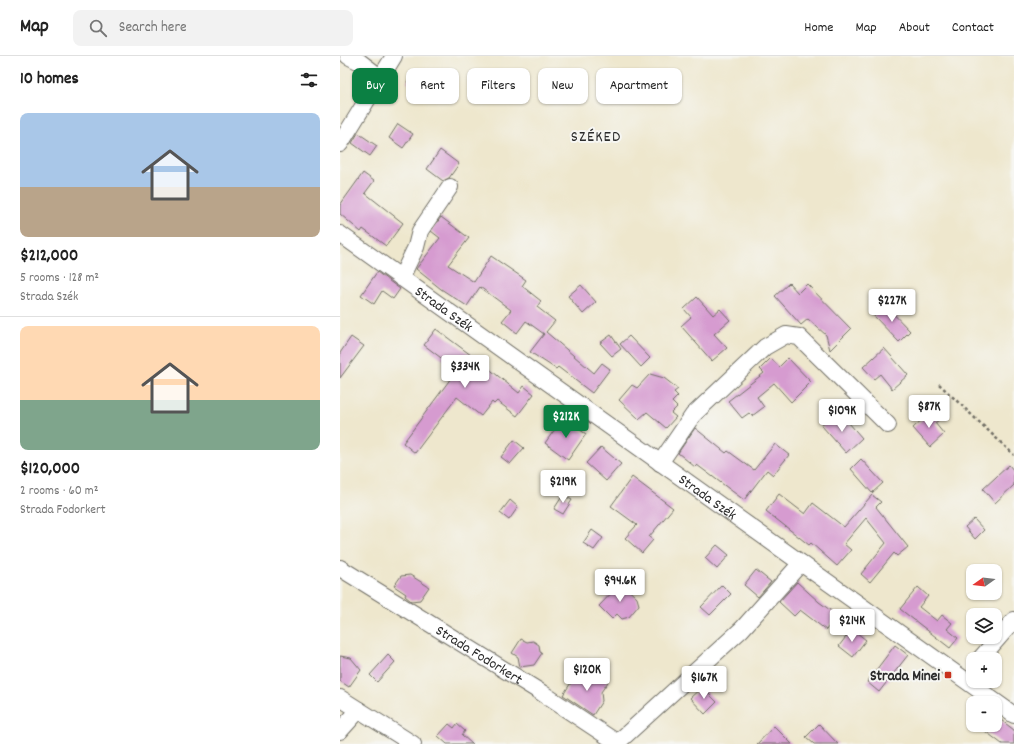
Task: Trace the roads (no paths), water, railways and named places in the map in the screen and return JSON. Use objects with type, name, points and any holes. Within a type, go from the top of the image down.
[{"type":"street","points":[[348,56],[368,68]]},
{"type":"street","points":[[387,68],[394,56]]},
{"type":"street","points":[[340,144],[365,104]]},
{"type":"street","name":"Strada Szék","points":[[401,278],[416,247],[420,231],[450,187]]},
{"type":"street","name":"Strada Szék","points":[[340,234],[1014,715]]},
{"type":"street","points":[[660,463],[693,415],[765,347],[786,335],[798,337],[888,424]]},
{"type":"street","name":"Strada Fodorkert","points":[[340,568],[536,688],[618,744],[742,629],[801,563]]},
{"type":"street","points":[[986,652],[1014,620]]},
{"type":"street","points":[[962,679],[966,675]]},
{"type":"street","points":[[340,698],[413,744]]},
{"type":"street","points":[[340,731],[359,710]]},
{"type":"place","name":"Strada Minei","points":[[948,675]]},
{"type":"district","name":"SZÉKED","points":[[596,135]]}]
